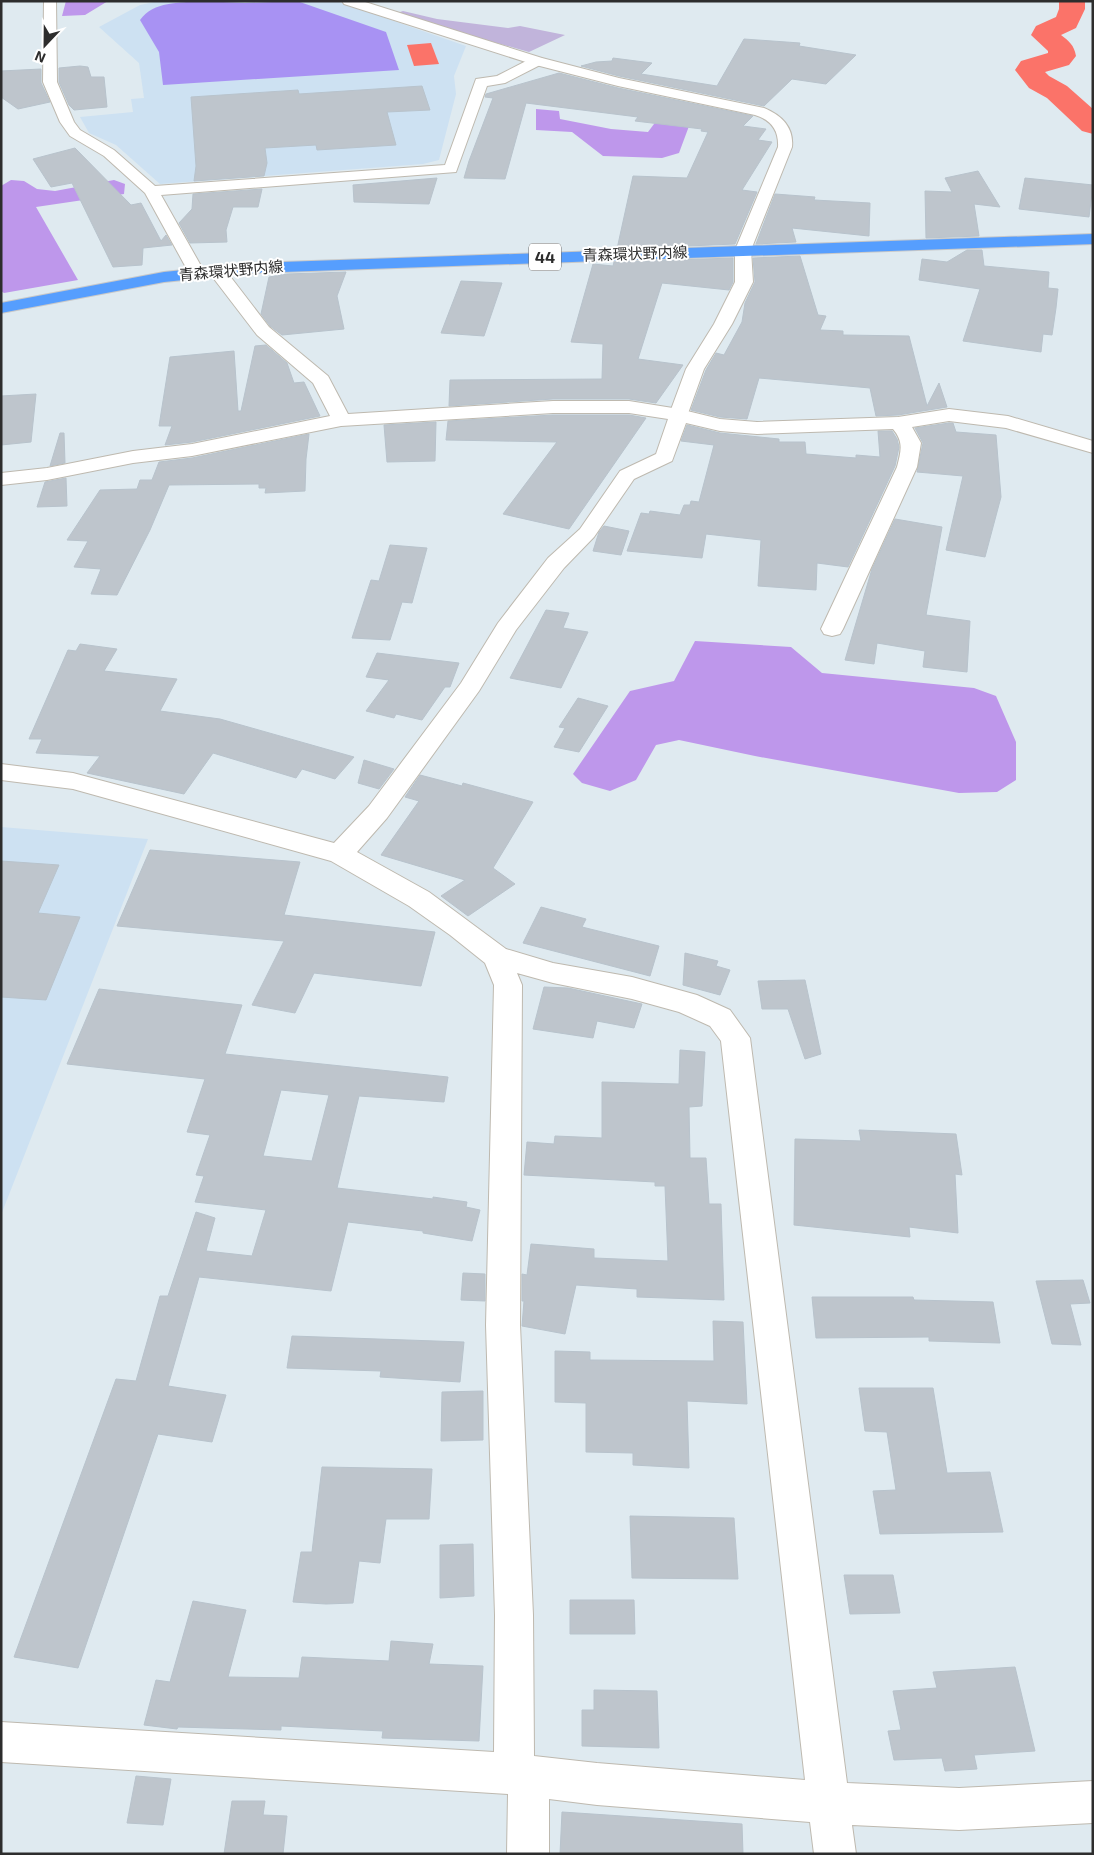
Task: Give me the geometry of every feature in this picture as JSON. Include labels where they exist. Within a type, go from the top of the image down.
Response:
[{"type":"main road","name":"青森環状野内線","points":[[1,308],[111,286],[197,273],[338,263],[958,244],[1093,238]]},
{"type":"street","points":[[50,1],[50,82],[67,122],[75,132],[109,154],[150,192],[197,273]]},
{"type":"street","points":[[340,854],[378,812],[470,686],[506,628],[556,563],[588,533],[627,474],[664,457],[695,369],[723,324],[744,282],[743,250],[769,189],[787,138],[783,129],[771,115],[728,103],[618,82],[538,61],[348,1]]},
{"type":"street","points":[[150,192],[451,169],[481,82],[500,80],[538,61]]},
{"type":"street","points":[[217,271],[263,331],[320,380],[341,420]]},
{"type":"street","points":[[1,479],[47,474],[133,457],[192,450],[341,420],[553,407],[629,407],[720,424],[757,428],[898,423],[949,415],[971,416],[1008,422],[1093,447]]},
{"type":"street","points":[[832,629],[908,467],[912,439],[898,423]]},
{"type":"street","points":[[1,772],[73,781],[340,854],[419,898],[497,957],[553,973],[632,988],[687,1003],[720,1018],[735,1038],[835,1854]]},
{"type":"street","points":[[497,957],[508,985],[503,1325],[506,1440],[521,1775],[528,1854]]},
{"type":"street","points":[[1,1742],[521,1775],[607,1785],[828,1803],[959,1809],[1093,1802]]},
{"type":"shaded area","points":[[66,1],[108,1],[85,15],[62,16]]},
{"type":"shaded area","points":[[159,1],[336,1],[466,46],[454,76],[456,94],[439,160],[423,164],[160,184],[116,145],[89,133],[80,117],[133,112],[131,99],[144,98],[139,63],[99,27],[140,5]]},
{"type":"shaded area","points":[[201,1],[245,3],[297,1],[386,32],[399,70],[163,85],[159,52],[140,20],[152,9],[160,6]]},
{"type":"shaded area","points":[[403,11],[437,19],[508,28],[520,26],[565,35],[529,52],[394,14]]},
{"type":"shaded area","points":[[431,43],[439,64],[414,66],[407,45]]},
{"type":"shaded area","points":[[536,109],[559,111],[560,119],[611,129],[648,132],[660,116],[692,118],[679,153],[662,158],[603,156],[572,132],[536,130]]},
{"type":"shaded area","points":[[11,180],[24,181],[37,189],[55,191],[114,180],[125,184],[124,194],[36,207],[78,280],[4,293],[1,291],[1,186]]},
{"type":"shaded area","points":[[695,641],[791,647],[822,673],[974,688],[996,696],[1016,742],[1016,780],[997,792],[959,793],[755,756],[679,740],[656,745],[636,780],[610,791],[582,783],[573,774],[630,691],[674,681]]},
{"type":"shaded area","points":[[1,827],[148,839],[1,1215]]},
{"type":"building","points":[[744,39],[800,43],[799,46],[856,55],[826,84],[792,79],[764,106],[619,76],[581,66],[596,62],[612,61],[613,58],[652,63],[641,74],[717,86]]},
{"type":"building","points":[[88,67],[91,77],[104,77],[107,107],[74,110],[69,105],[59,82],[59,68]]},
{"type":"building","points":[[41,69],[41,83],[50,102],[18,109],[1,97],[1,71]]},
{"type":"building","points":[[559,73],[618,88],[753,116],[743,126],[766,129],[758,140],[772,142],[742,190],[757,192],[735,244],[617,249],[633,176],[687,178],[708,132],[701,131],[702,129],[635,121],[638,117],[526,103],[505,179],[464,178],[493,98],[485,97],[486,94]]},
{"type":"building","points":[[422,86],[430,110],[387,112],[396,145],[317,150],[316,145],[265,148],[267,163],[264,176],[194,181],[196,166],[191,97],[298,90],[299,94]]},
{"type":"building","points":[[75,148],[131,205],[141,203],[161,241],[166,235],[172,245],[143,248],[142,265],[113,267],[72,183],[51,187],[33,159]]},
{"type":"building","points":[[978,171],[1000,207],[974,204],[979,236],[926,238],[925,191],[952,192],[945,178]]},
{"type":"building","points":[[437,178],[429,204],[354,202],[353,185]]},
{"type":"building","points":[[1025,178],[1093,185],[1089,217],[1019,209]]},
{"type":"building","points":[[262,189],[258,207],[233,207],[226,230],[227,242],[190,243],[179,223],[192,209],[193,194]]},
{"type":"building","points":[[775,194],[815,197],[814,200],[870,203],[869,236],[792,228],[796,242],[756,244]]},
{"type":"building","points":[[967,250],[982,250],[984,266],[1049,272],[1048,288],[1058,289],[1052,335],[1043,334],[1041,352],[963,341],[980,289],[919,280],[922,259],[947,262]]},
{"type":"building","points":[[800,256],[818,315],[826,316],[820,330],[843,331],[843,335],[909,336],[927,406],[939,383],[947,407],[898,415],[876,416],[870,388],[759,378],[747,419],[720,417],[691,410],[706,370],[716,353],[724,355],[742,322],[745,303],[755,282],[753,258]]},
{"type":"building","points":[[733,258],[733,282],[729,290],[662,283],[638,359],[683,365],[656,403],[629,399],[553,399],[449,406],[450,380],[602,379],[603,344],[571,342],[593,264],[613,266],[614,262]]},
{"type":"building","points":[[346,272],[337,296],[344,329],[282,335],[270,326],[261,314],[269,277],[287,274]]},
{"type":"building","points":[[461,281],[502,283],[484,336],[441,333]]},
{"type":"building","points":[[266,345],[287,363],[294,383],[304,382],[320,416],[192,442],[165,445],[172,426],[159,426],[170,357],[234,351],[238,411],[241,411],[255,346]]},
{"type":"building","points":[[36,394],[31,442],[1,445],[1,396]]},
{"type":"building","points":[[553,415],[629,415],[646,418],[569,529],[503,514],[557,442],[446,440],[448,421]]},
{"type":"building","points":[[436,422],[435,461],[387,462],[384,425]]},
{"type":"building","points":[[953,423],[956,432],[996,435],[1001,497],[985,557],[946,550],[963,476],[917,472],[923,443],[915,428]]},
{"type":"building","points":[[687,425],[720,433],[779,439],[779,442],[805,442],[806,454],[856,458],[856,455],[880,457],[878,431],[892,431],[899,447],[895,466],[848,567],[817,563],[816,590],[758,586],[761,540],[706,534],[702,558],[627,551],[641,513],[649,514],[650,511],[680,515],[684,505],[690,505],[691,501],[699,502],[714,445],[681,441]]},
{"type":"building","points":[[60,433],[64,433],[65,463],[50,466]]},
{"type":"building","points":[[309,434],[305,491],[265,493],[266,488],[259,488],[259,484],[169,485],[150,530],[117,595],[91,594],[101,569],[74,567],[88,541],[67,540],[100,490],[137,489],[140,480],[152,480],[159,462],[192,458]]},
{"type":"building","points":[[66,478],[67,506],[37,507],[45,482]]},
{"type":"building","points":[[895,519],[942,527],[926,615],[970,621],[967,672],[923,667],[925,651],[877,643],[874,664],[845,660],[872,569]]},
{"type":"building","points":[[604,526],[629,531],[621,555],[593,551],[599,532]]},
{"type":"building","points":[[390,545],[427,548],[412,603],[402,602],[390,640],[352,638],[371,580],[379,581]]},
{"type":"building","points":[[546,610],[569,613],[563,628],[588,632],[561,688],[510,678]]},
{"type":"building","points":[[80,644],[117,649],[104,671],[177,679],[160,711],[220,719],[354,757],[335,779],[302,769],[296,778],[213,753],[184,794],[87,773],[100,756],[36,753],[42,739],[29,739],[68,650],[76,651]]},
{"type":"building","points":[[377,653],[459,663],[450,687],[445,687],[422,720],[396,714],[394,718],[366,711],[389,680],[366,677]]},
{"type":"building","points":[[578,698],[608,706],[579,752],[554,747],[565,728],[559,727]]},
{"type":"building","points":[[364,760],[394,769],[379,789],[358,783]]},
{"type":"building","points":[[420,775],[462,786],[463,783],[533,802],[493,868],[515,884],[468,916],[441,896],[465,880],[381,855],[419,801],[405,797]]},
{"type":"building","points":[[150,850],[300,862],[284,915],[435,932],[421,986],[314,973],[295,1013],[252,1005],[284,941],[117,926]]},
{"type":"building","points":[[1,861],[59,865],[38,913],[80,917],[46,1000],[1,997]]},
{"type":"building","points":[[541,907],[586,919],[582,927],[659,946],[650,976],[523,943]]},
{"type":"building","points":[[685,953],[718,961],[716,966],[730,970],[720,995],[683,985]]},
{"type":"building","points":[[805,980],[821,1054],[805,1059],[788,1009],[762,1009],[758,981]]},
{"type":"building","points":[[544,987],[568,988],[642,1004],[634,1028],[597,1021],[593,1038],[533,1029]]},
{"type":"building","points":[[99,989],[242,1005],[225,1054],[448,1077],[444,1102],[359,1096],[337,1188],[467,1202],[466,1207],[480,1210],[472,1241],[423,1233],[423,1231],[348,1222],[331,1291],[199,1277],[168,1386],[226,1395],[212,1442],[158,1434],[78,1668],[14,1657],[116,1379],[136,1381],[160,1296],[168,1296],[196,1212],[215,1218],[206,1251],[252,1256],[266,1210],[195,1202],[204,1176],[196,1175],[210,1135],[187,1132],[205,1079],[67,1064]],"holes":[[[281,1090],[329,1095],[312,1161],[263,1156]]]},
{"type":"building","points":[[680,1050],[705,1052],[702,1106],[689,1107],[690,1158],[706,1158],[709,1204],[721,1204],[724,1300],[637,1297],[637,1289],[576,1285],[565,1334],[522,1326],[524,1301],[522,1301],[522,1274],[527,1275],[531,1244],[594,1249],[594,1258],[668,1261],[665,1186],[655,1186],[655,1182],[524,1175],[527,1142],[554,1144],[555,1136],[602,1138],[602,1082],[679,1084]]},
{"type":"building","points":[[859,1130],[956,1134],[962,1175],[955,1174],[958,1233],[909,1227],[910,1237],[794,1225],[795,1139],[861,1141]]},
{"type":"building","points":[[463,1273],[485,1274],[485,1301],[461,1300]]},
{"type":"building","points":[[1083,1280],[1090,1303],[1070,1304],[1081,1345],[1052,1344],[1036,1281]]},
{"type":"building","points":[[812,1297],[913,1297],[914,1300],[993,1302],[1000,1343],[929,1341],[929,1337],[816,1338]]},
{"type":"building","points":[[713,1321],[743,1322],[747,1404],[687,1401],[689,1468],[633,1465],[633,1453],[586,1452],[586,1403],[555,1402],[555,1351],[590,1352],[590,1360],[714,1361]]},
{"type":"building","points":[[292,1336],[464,1342],[460,1382],[380,1377],[381,1371],[287,1368]]},
{"type":"building","points":[[859,1388],[933,1388],[947,1473],[990,1472],[1003,1532],[880,1534],[873,1491],[896,1490],[887,1432],[865,1431]]},
{"type":"building","points":[[483,1391],[483,1440],[441,1441],[442,1392]]},
{"type":"building","points":[[322,1467],[432,1469],[429,1519],[386,1519],[380,1563],[359,1561],[353,1603],[293,1602],[301,1552],[312,1552]]},
{"type":"building","points":[[630,1516],[734,1518],[738,1579],[632,1578]]},
{"type":"building","points":[[473,1544],[474,1596],[440,1598],[440,1545]]},
{"type":"building","points":[[844,1575],[893,1575],[900,1613],[850,1614]]},
{"type":"building","points":[[570,1600],[634,1600],[635,1634],[570,1634]]},
{"type":"building","points":[[193,1601],[246,1610],[228,1677],[299,1678],[302,1657],[389,1661],[391,1641],[433,1644],[429,1664],[483,1666],[479,1741],[382,1738],[383,1731],[281,1726],[281,1730],[178,1727],[177,1729],[144,1725],[156,1680],[170,1682]]},
{"type":"building","points":[[1015,1667],[1035,1751],[974,1755],[977,1769],[945,1771],[942,1758],[894,1760],[888,1731],[901,1730],[893,1691],[937,1688],[933,1672]]},
{"type":"building","points":[[594,1690],[657,1691],[659,1748],[582,1746],[582,1710],[594,1710]]},
{"type":"building","points":[[136,1776],[171,1779],[163,1825],[127,1823]]},
{"type":"building","points":[[232,1801],[265,1801],[263,1815],[287,1816],[283,1854],[224,1854]]},
{"type":"building","points":[[562,1812],[742,1824],[743,1854],[560,1854]]},
{"type":"waterway","points":[[1072,1],[1072,9],[1067,22],[1045,32],[1044,35],[1061,48],[1062,56],[1059,59],[1031,67],[1029,70],[1039,82],[1057,92],[1093,125]]}]
